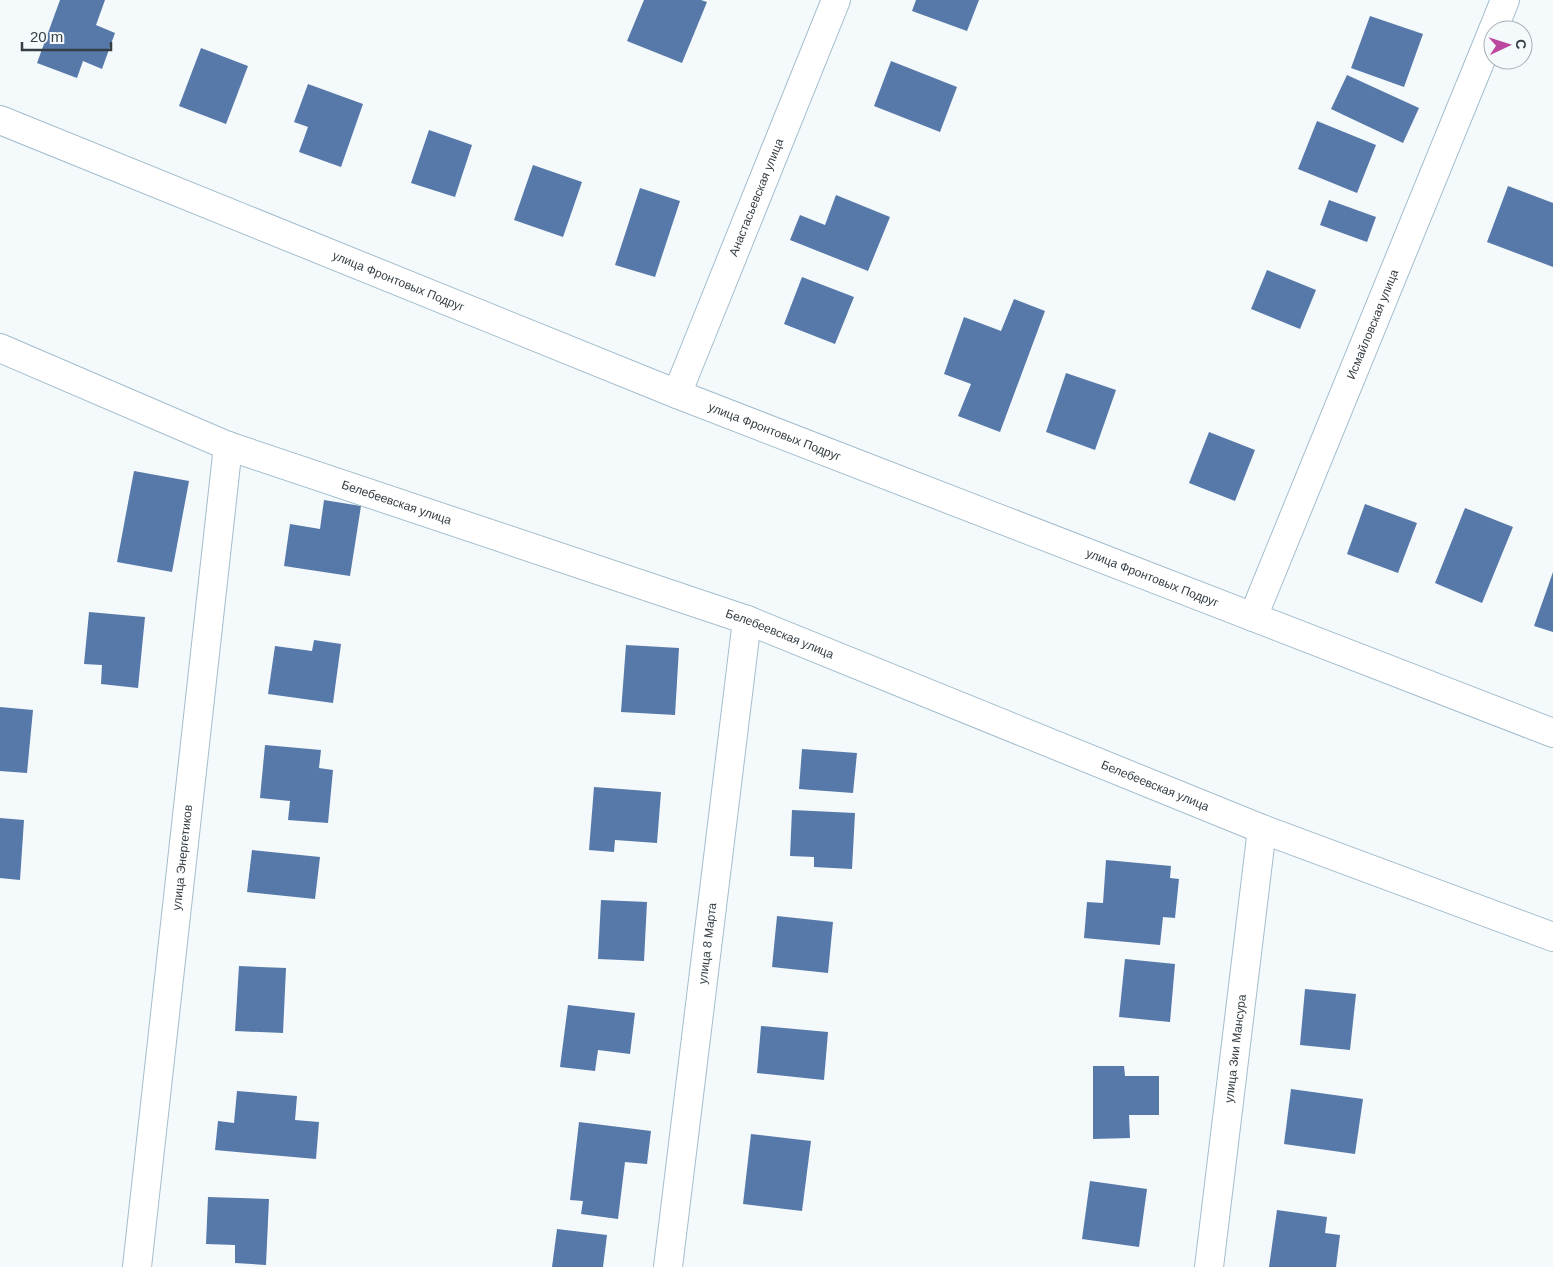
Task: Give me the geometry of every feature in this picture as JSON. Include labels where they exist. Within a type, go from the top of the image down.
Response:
[{"type":"street","name":"Анастасьевская улица","points":[[677,394],[836,0]]},
{"type":"street","name":"Исмайловская улица","points":[[1497,20],[1505,0]]},
{"type":"street","name":"Исмайловская улица","points":[[1253,617],[1483,54]]},
{"type":"street","name":"улица Фронтовых Подруг","points":[[0,120],[677,394],[1553,733]]},
{"type":"street","name":"Белебеевская улица","points":[[0,348],[228,446],[748,620],[1262,830],[1553,938]]},
{"type":"street","name":"улица Энергетиков","points":[[137,1267],[228,446]]},
{"type":"street","name":"улица 8 Марта","points":[[668,1267],[748,620]]},
{"type":"street","name":"улица Зии Мансура","points":[[1209,1267],[1262,830]]},
{"type":"building","points":[[60,0],[105,0],[96,25],[115,33],[102,69],[83,61],[77,78],[37,63]]},
{"type":"building","points":[[644,0],[701,0],[707,2],[682,63],[627,41]]},
{"type":"building","points":[[916,0],[979,0],[967,31],[912,11]]},
{"type":"building","points":[[1370,16],[1423,34],[1404,87],[1351,68]]},
{"type":"building","points":[[201,48],[248,66],[226,124],[179,106]]},
{"type":"building","points":[[891,61],[957,87],[940,132],[874,106]]},
{"type":"building","points":[[1347,75],[1419,108],[1403,143],[1331,109]]},
{"type":"building","points":[[308,84],[363,104],[341,167],[299,152],[308,127],[294,122]]},
{"type":"building","points":[[1317,121],[1376,145],[1357,193],[1298,169]]},
{"type":"building","points":[[429,130],[472,145],[455,197],[411,183]]},
{"type":"building","points":[[533,165],[582,182],[563,237],[514,220]]},
{"type":"building","points":[[1508,186],[1553,203],[1553,267],[1487,242]]},
{"type":"building","points":[[640,188],[680,201],[655,277],[615,265]]},
{"type":"building","points":[[836,195],[890,217],[868,271],[790,240],[800,215],[825,225]]},
{"type":"building","points":[[1329,200],[1376,217],[1367,242],[1320,225]]},
{"type":"building","points":[[1267,270],[1316,290],[1300,329],[1251,309]]},
{"type":"building","points":[[802,277],[854,297],[835,344],[784,324]]},
{"type":"building","points":[[1014,299],[1045,311],[1000,432],[958,416],[971,384],[944,374],[964,317],[1001,331]]},
{"type":"building","points":[[1066,373],[1116,390],[1095,450],[1046,432]]},
{"type":"building","points":[[1209,432],[1255,450],[1235,501],[1189,483]]},
{"type":"building","points":[[134,471],[189,481],[172,572],[117,562]]},
{"type":"building","points":[[324,500],[361,506],[350,576],[284,566],[290,524],[320,529]]},
{"type":"building","points":[[1365,504],[1417,523],[1398,573],[1347,554]]},
{"type":"building","points":[[1465,508],[1513,527],[1482,603],[1435,583]]},
{"type":"building","points":[[1553,572],[1553,632],[1534,626]]},
{"type":"building","points":[[89,612],[145,617],[138,688],[101,684],[102,665],[84,664]]},
{"type":"building","points":[[314,640],[341,644],[333,703],[268,694],[275,646],[312,651]]},
{"type":"building","points":[[626,645],[679,648],[675,715],[621,712]]},
{"type":"building","points":[[0,707],[33,710],[27,773],[0,771]]},
{"type":"building","points":[[265,745],[321,750],[319,768],[333,770],[328,823],[288,820],[290,801],[260,798]]},
{"type":"building","points":[[802,749],[857,753],[853,793],[799,789]]},
{"type":"building","points":[[594,787],[661,792],[657,843],[615,840],[614,852],[589,850]]},
{"type":"building","points":[[792,810],[855,813],[852,869],[814,867],[814,857],[790,856]]},
{"type":"building","points":[[0,818],[24,820],[20,880],[0,878]]},
{"type":"building","points":[[252,850],[320,857],[315,899],[247,892]]},
{"type":"building","points":[[1106,860],[1171,866],[1170,878],[1179,879],[1175,918],[1163,917],[1160,945],[1084,938],[1087,902],[1103,903]]},
{"type":"building","points":[[601,900],[647,902],[644,961],[598,959]]},
{"type":"building","points":[[777,916],[833,922],[828,973],[772,967]]},
{"type":"building","points":[[1125,959],[1175,964],[1170,1022],[1119,1017]]},
{"type":"building","points":[[239,966],[286,968],[283,1033],[235,1031]]},
{"type":"building","points":[[1305,989],[1356,994],[1350,1050],[1300,1045]]},
{"type":"building","points":[[568,1005],[635,1013],[630,1054],[598,1050],[595,1071],[560,1067]]},
{"type":"building","points":[[761,1026],[828,1032],[824,1080],[757,1073]]},
{"type":"building","points":[[1093,1066],[1124,1066],[1125,1076],[1159,1076],[1159,1115],[1129,1115],[1130,1138],[1093,1139]]},
{"type":"building","points":[[1291,1089],[1363,1099],[1355,1154],[1284,1144]]},
{"type":"building","points":[[237,1091],[297,1096],[295,1120],[319,1122],[316,1159],[215,1150],[218,1121],[234,1123]]},
{"type":"building","points":[[579,1122],[651,1131],[647,1164],[625,1162],[618,1219],[581,1214],[583,1201],[570,1200]]},
{"type":"building","points":[[751,1134],[811,1141],[802,1211],[743,1204]]},
{"type":"building","points":[[1090,1181],[1147,1189],[1139,1247],[1082,1239]]},
{"type":"building","points":[[208,1197],[269,1199],[266,1265],[235,1263],[235,1245],[206,1244]]},
{"type":"building","points":[[1277,1210],[1327,1217],[1325,1233],[1340,1235],[1336,1267],[1269,1267]]},
{"type":"building","points":[[557,1229],[607,1235],[603,1267],[552,1267]]}]
